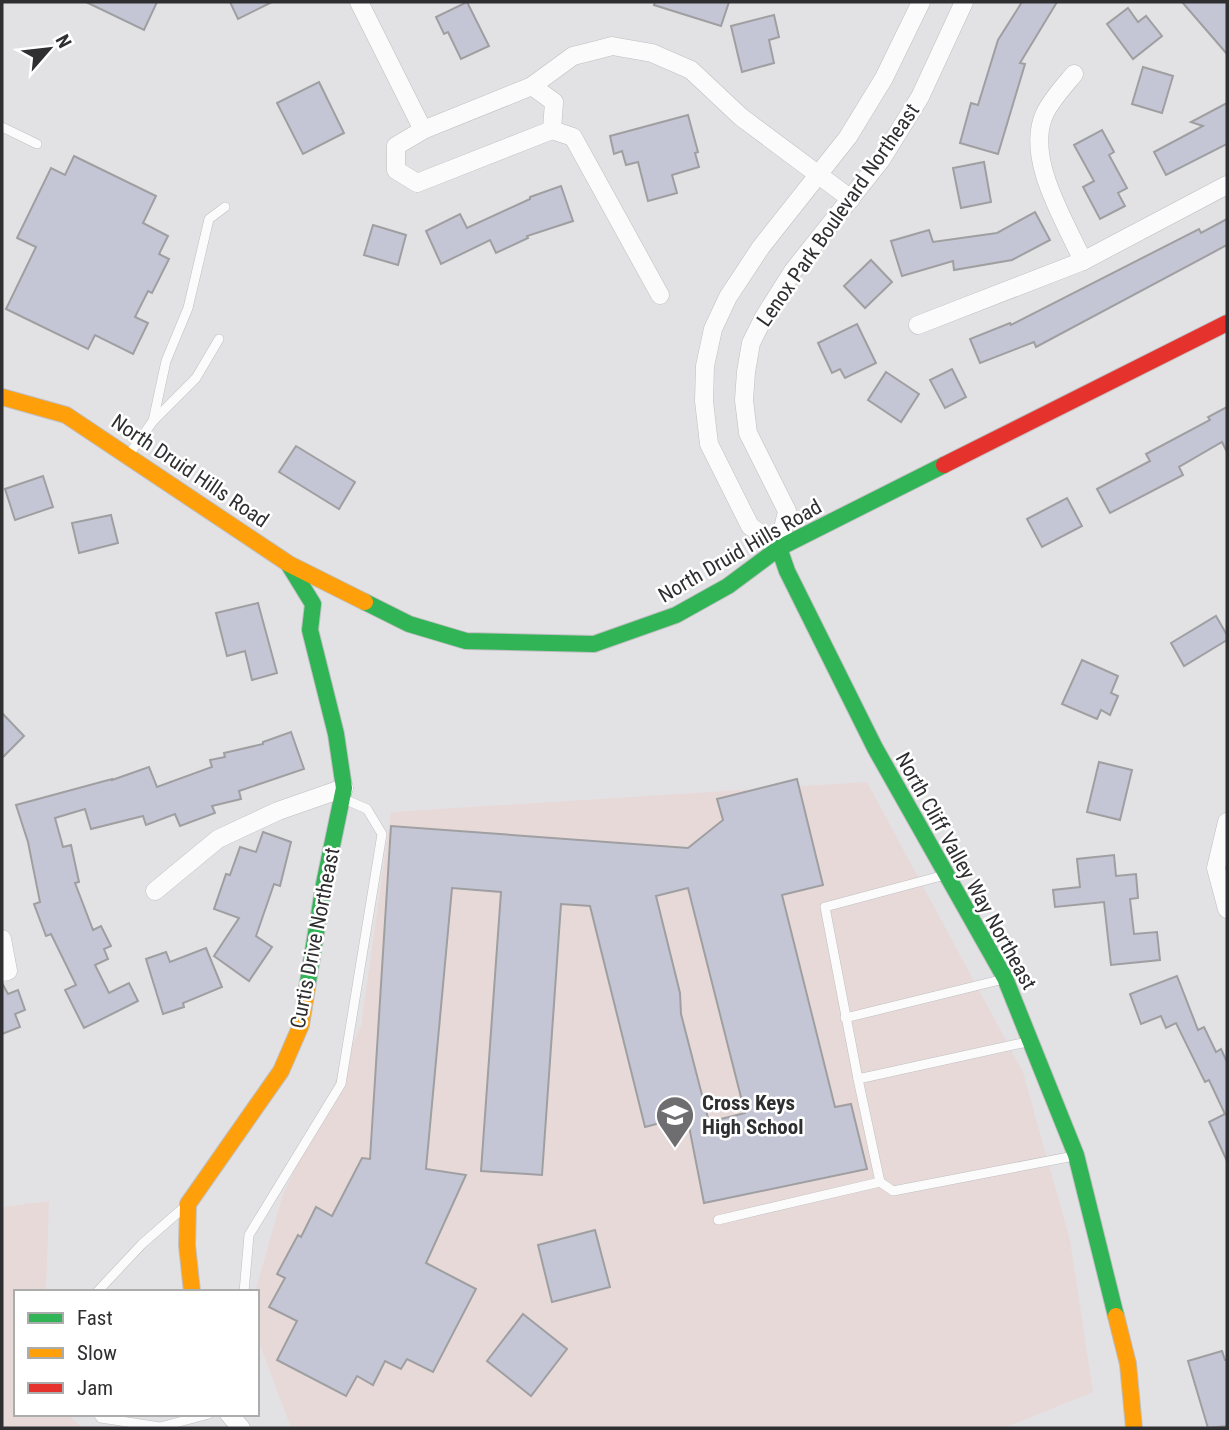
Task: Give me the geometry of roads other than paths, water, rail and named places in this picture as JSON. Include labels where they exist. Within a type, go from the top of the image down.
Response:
[{"type":"street","points":[[359,2],[423,130]]},
{"type":"street","name":"Lenox Park Boulevard Northeast","points":[[921,2],[884,78],[848,137],[761,247],[729,297],[713,329],[705,366],[704,401],[709,444],[750,526],[779,548],[787,511],[748,432],[744,400],[751,343],[793,271],[881,160],[920,97],[964,2]]},
{"type":"street","points":[[660,295],[573,138],[552,130],[417,183],[396,170],[396,146],[423,130],[532,86],[573,56],[612,46],[652,53],[691,70],[741,117],[851,199]]},
{"type":"street","points":[[1074,74],[1044,115],[1038,145],[1041,169],[1083,261]]},
{"type":"street","points":[[532,86],[554,102],[552,130]]},
{"type":"street","points":[[918,325],[1083,261],[1227,185]]},
{"type":"street","name":"North Druid Hills Road","points":[[2,397],[66,415],[289,564],[409,624],[466,641],[594,644],[676,615],[728,586],[779,548],[1227,323]]},
{"type":"street","name":"North Cliff Valley Way Northeast","points":[[779,548],[787,571],[875,748],[1005,978],[1031,1042],[1076,1155],[1128,1364],[1134,1428]]},
{"type":"street","name":"Curtis Drive Northeast","points":[[188,1204],[281,1070],[301,1025],[324,884],[343,793],[336,734],[310,630],[313,604],[289,564]]},
{"type":"street","points":[[155,891],[218,839],[278,811],[343,793]]},
{"type":"street","points":[[1227,822],[1216,867],[1227,909]]},
{"type":"street","points":[[2,939],[8,971],[2,972]]},
{"type":"street","points":[[188,1204],[187,1245],[192,1290]]},
{"type":"lane","points":[[2,127],[37,144]]},
{"type":"lane","points":[[153,421],[166,361],[188,308],[209,219],[225,207]]},
{"type":"lane","points":[[129,455],[153,421],[196,379],[219,339]]},
{"type":"lane","points":[[244,1290],[249,1235],[341,1084],[382,834],[367,809],[343,793]]},
{"type":"lane","points":[[947,875],[825,907],[845,1018],[880,1182],[892,1191],[1076,1155]]},
{"type":"lane","points":[[845,1018],[1005,978]]},
{"type":"lane","points":[[858,1079],[1031,1042]]},
{"type":"lane","points":[[718,1220],[880,1182]]},
{"type":"lane","points":[[99,1290],[142,1244],[188,1204]]},
{"type":"lane","points":[[100,1416],[160,1427],[201,1416]]},
{"type":"place","name":"Cross Keys High School","points":[[675,1149]]}]
